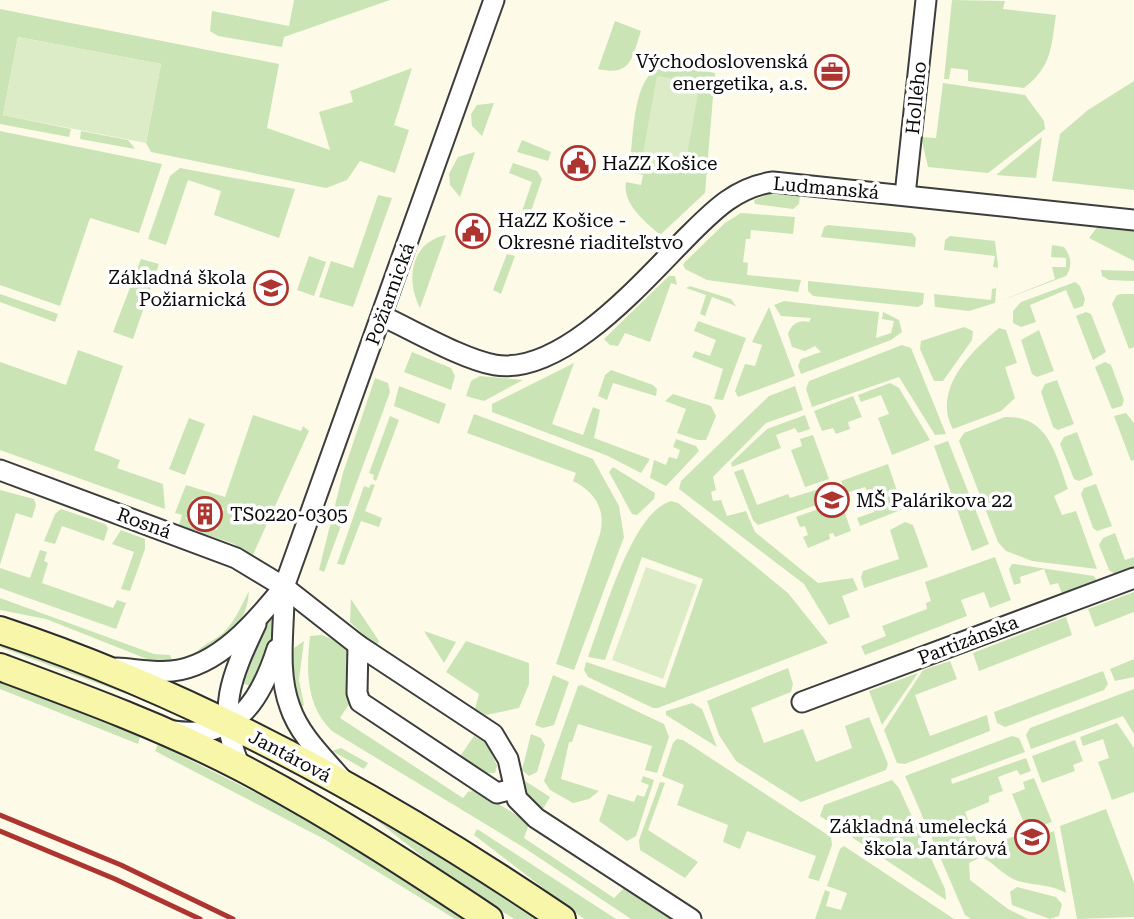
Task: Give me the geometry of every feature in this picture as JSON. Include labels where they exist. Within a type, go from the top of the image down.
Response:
[{"type":"street","name":"Požiarnická","points":[[101,666],[162,671],[180,669],[215,654],[259,617],[284,587],[494,0]]},
{"type":"street","name":"Hollého","points":[[905,195],[926,0]]},
{"type":"street","name":"Ludmanská","points":[[382,316],[494,364],[539,362],[581,337],[719,205],[753,186],[782,182],[1134,220]]},
{"type":"street","name":"Rosná","points":[[0,470],[236,558],[284,587],[358,645],[493,734],[508,759],[513,789]]},
{"type":"street","name":"Partizánska","points":[[802,702],[1134,578]]},
{"type":"street","name":"Požiarnická","points":[[284,587],[284,680],[289,707],[315,748],[351,788]]},
{"type":"street","points":[[240,767],[230,743],[227,723],[232,682],[259,617]]},
{"type":"street","name":"Požiarnická","points":[[155,727],[194,733],[227,723],[241,715],[261,694],[285,626]]},
{"type":"street","name":"Jantárová","points":[[0,630],[101,666],[227,723],[351,788],[562,919]]},
{"type":"street","points":[[358,645],[357,693],[360,702],[497,793],[513,789],[522,806],[536,818],[691,919]]},
{"type":"street","name":"Jantárová","points":[[0,667],[155,727],[240,767],[322,812],[489,919]]},
{"type":"green space","points":[[294,0],[390,0],[284,37],[282,47],[218,36],[210,31],[212,11],[289,26]]},
{"type":"green space","points":[[952,0],[1005,1],[1003,9],[1056,15],[1049,56],[1033,80],[1024,88],[968,81],[968,70],[951,68],[949,79],[944,79]]},
{"type":"green space","points":[[0,9],[279,64],[267,128],[330,150],[319,112],[353,102],[350,91],[412,68],[394,125],[409,130],[395,173],[360,161],[347,180],[326,188],[151,152],[146,143],[161,64],[18,37],[3,115],[71,129],[69,137],[0,124]]},
{"type":"green space","points":[[615,21],[641,31],[635,49],[629,63],[624,67],[609,71],[598,69]]},
{"type":"green space","points":[[18,37],[161,64],[146,143],[3,115]]},
{"type":"green space","points":[[677,66],[715,73],[705,193],[660,235],[631,205],[626,182],[641,185],[643,175],[628,172],[636,108],[644,83],[653,72]]},
{"type":"green space","points":[[657,76],[700,83],[684,172],[641,164]]},
{"type":"green space","points":[[1134,81],[1134,190],[1052,181],[1060,134],[1088,110]]},
{"type":"green space","points":[[943,83],[1025,95],[1044,121],[1045,129],[988,173],[928,167],[921,137],[936,138]]},
{"type":"green space","points":[[494,103],[482,136],[472,126],[471,114],[477,105]]},
{"type":"green space","points":[[0,131],[162,164],[139,233],[90,218],[60,306],[0,285]]},
{"type":"green space","points":[[81,131],[128,140],[135,149],[80,139]]},
{"type":"green space","points":[[1042,137],[1036,178],[996,175]]},
{"type":"green space","points":[[522,140],[551,152],[548,161],[517,152]]},
{"type":"green space","points":[[475,152],[460,197],[450,185],[449,174],[458,157]]},
{"type":"green space","points":[[513,163],[537,171],[542,179],[527,223],[519,220],[532,182],[509,173]]},
{"type":"green space","points":[[180,168],[295,189],[279,238],[214,215],[221,191],[188,180],[166,245],[148,239],[170,176]]},
{"type":"green space","points":[[769,194],[800,195],[799,204],[793,209],[755,204],[754,200]]},
{"type":"green space","points":[[378,195],[392,198],[353,307],[319,297],[331,261],[353,268]]},
{"type":"green space","points":[[741,213],[795,217],[793,234],[751,230],[750,239],[746,239],[743,262],[748,263],[747,275],[801,280],[798,292],[707,280],[685,269],[683,264],[725,223]]},
{"type":"green space","points":[[828,225],[912,233],[916,238],[915,247],[821,237],[824,227]]},
{"type":"green space","points":[[1098,226],[1134,230],[1134,261],[1089,238]]},
{"type":"green space","points":[[446,235],[420,308],[413,285],[414,263],[425,245]]},
{"type":"green space","points":[[950,236],[995,241],[998,268],[993,267],[995,256],[944,250],[945,240]]},
{"type":"green space","points":[[1052,245],[1064,247],[1068,254],[1070,265],[1066,276],[1000,301],[1055,279],[1052,267],[1066,267],[1066,258],[1051,257]]},
{"type":"green space","points":[[507,254],[515,256],[501,294],[493,290]]},
{"type":"green space","points":[[309,256],[326,262],[314,296],[297,290]]},
{"type":"green space","points":[[141,259],[159,264],[133,339],[113,332]]},
{"type":"green space","points":[[1101,270],[1134,271],[1134,281],[1109,280],[1102,276]]},
{"type":"green space","points":[[669,276],[675,276],[677,285],[671,283],[650,342],[625,333],[618,346],[610,345],[604,339]]},
{"type":"green space","points":[[997,277],[995,303],[969,311],[935,307],[934,294],[991,300]]},
{"type":"green space","points":[[808,281],[924,293],[923,304],[918,307],[813,296],[808,291]]},
{"type":"green space","points":[[1075,282],[1080,286],[1085,299],[1083,306],[1074,309],[1066,290],[1030,305],[1036,322],[1021,327],[1013,323],[1013,311],[1021,302]]},
{"type":"green space","points":[[690,286],[731,299],[736,306],[712,297],[705,316],[700,314],[706,295],[686,288]]},
{"type":"green space","points":[[0,294],[58,314],[55,322],[0,302]]},
{"type":"green space","points":[[1134,294],[1134,347],[1129,349],[1112,304],[1117,295]]},
{"type":"green space","points":[[784,301],[879,312],[876,338],[891,333],[894,321],[882,319],[883,312],[899,320],[902,332],[891,340],[801,374],[798,366],[801,359],[821,352],[815,346],[805,351],[792,347],[788,334],[791,327],[799,322],[809,322],[811,318],[781,316],[774,305]]},
{"type":"green space","points":[[769,307],[795,376],[738,397],[735,391],[745,364],[755,366],[762,345],[752,342]]},
{"type":"green space","points":[[1086,312],[1091,314],[1106,352],[1093,360],[1076,316]]},
{"type":"green space","points":[[698,321],[746,338],[723,400],[714,399],[723,369],[692,357],[695,351],[710,356],[716,340],[694,331]]},
{"type":"green space","points":[[964,327],[973,331],[972,340],[943,381],[934,381],[920,349],[921,341]]},
{"type":"green space","points":[[999,328],[1006,330],[1017,363],[1005,367],[1015,398],[1001,411],[953,429],[947,400],[951,386],[967,360]]},
{"type":"green space","points":[[1039,330],[1054,371],[1037,377],[1032,374],[1021,340]]},
{"type":"green space","points":[[902,345],[911,348],[946,434],[935,435],[899,377],[812,407],[806,389],[809,381]]},
{"type":"green space","points":[[78,350],[123,366],[94,450],[120,460],[117,468],[163,484],[165,509],[0,450],[0,362],[66,385]]},
{"type":"green space","points":[[412,352],[451,368],[455,376],[451,390],[404,372]]},
{"type":"green space","points":[[1105,362],[1111,365],[1124,400],[1122,406],[1112,409],[1095,367]]},
{"type":"green space","points":[[574,363],[552,424],[583,435],[593,407],[600,410],[594,438],[650,459],[641,473],[608,456],[492,412],[492,404]]},
{"type":"green space","points":[[611,370],[653,385],[657,389],[656,396],[613,383],[607,400],[598,396],[605,375]]},
{"type":"green space","points":[[480,376],[523,380],[484,401],[466,396],[471,381]]},
{"type":"green space","points":[[375,378],[388,383],[390,392],[324,572],[319,570],[343,473]]},
{"type":"green space","points":[[1057,380],[1074,424],[1058,430],[1053,427],[1041,392],[1045,384]]},
{"type":"green space","points":[[890,383],[899,388],[930,440],[892,455],[878,418],[889,414],[881,395],[861,402],[858,395]]},
{"type":"green space","points":[[399,386],[446,404],[439,424],[394,406]]},
{"type":"green space","points":[[795,386],[803,410],[766,423],[713,477],[716,490],[711,492],[713,501],[721,500],[727,516],[746,511],[755,532],[818,583],[853,578],[858,590],[842,596],[850,617],[829,625],[804,584],[679,489],[681,481],[769,396]]},
{"type":"green space","points":[[673,394],[711,406],[716,416],[706,440],[677,433],[686,409],[665,401]]},
{"type":"green space","points":[[853,396],[862,417],[848,422],[850,429],[836,434],[833,428],[822,431],[814,411]]},
{"type":"green space","points":[[1126,413],[1134,423],[1134,460],[1131,461],[1114,416]]},
{"type":"green space","points":[[474,414],[593,459],[619,506],[624,537],[574,670],[556,664],[600,534],[600,509],[593,496],[573,481],[576,473],[467,433]]},
{"type":"green space","points":[[253,415],[301,431],[303,426],[309,431],[252,557],[234,544],[179,525],[182,515],[175,513],[186,485],[225,497]],"holes":[[[193,499],[224,509],[217,530],[186,519]]]},
{"type":"green space","points":[[805,415],[810,429],[798,433],[795,428],[776,435],[781,448],[732,467],[731,463],[767,429]]},
{"type":"green space","points":[[390,416],[399,420],[376,481],[373,479],[374,475],[369,473]]},
{"type":"green space","points":[[1005,417],[1020,418],[1032,423],[1049,440],[1068,489],[1054,496],[1062,515],[1076,511],[1097,569],[1032,561],[1006,551],[998,542],[959,441],[964,433]]},
{"type":"green space","points":[[189,418],[205,424],[185,475],[169,469]]},
{"type":"green space","points":[[1077,432],[1093,475],[1079,481],[1074,479],[1060,444],[1064,437]]},
{"type":"green space","points":[[813,435],[829,479],[805,487],[791,450],[802,446],[800,439]]},
{"type":"green space","points":[[676,439],[696,446],[699,451],[666,486],[650,478],[654,460],[666,465],[669,457],[677,459],[680,450],[673,447]]},
{"type":"green space","points":[[948,441],[989,544],[972,551],[934,446]]},
{"type":"green space","points":[[888,464],[903,509],[860,526],[857,518],[874,512],[872,504],[879,502],[875,491],[868,493],[865,487],[847,493],[841,481]]},
{"type":"green space","points":[[613,467],[655,493],[654,499],[637,515],[632,514],[609,472]]},
{"type":"green space","points":[[743,469],[757,505],[788,494],[790,498],[835,484],[838,495],[834,499],[758,525],[753,520],[734,472]]},
{"type":"green space","points":[[371,484],[375,485],[365,511],[382,518],[379,527],[361,521],[344,565],[337,564],[364,486],[369,488]]},
{"type":"green space","points":[[1096,484],[1112,526],[1097,531],[1093,528],[1081,494],[1084,488]]},
{"type":"green space","points":[[0,490],[34,499],[36,505],[32,518],[16,513],[0,565]]},
{"type":"green space","points":[[671,501],[678,503],[788,593],[828,643],[658,708],[588,677],[584,670],[586,662],[665,688],[703,579],[642,557],[605,660],[588,657],[631,545],[657,509]]},
{"type":"green space","points":[[841,501],[851,531],[835,537],[833,533],[829,534],[830,539],[808,548],[803,537],[808,535],[805,526],[800,527],[796,517]]},
{"type":"green space","points":[[61,509],[105,524],[108,528],[104,541],[62,526],[55,544],[44,541],[55,514]]},
{"type":"green space","points":[[905,522],[913,525],[928,567],[864,588],[861,577],[863,571],[899,559],[890,530]]},
{"type":"green space","points":[[121,530],[145,539],[145,549],[130,591],[121,589],[134,552],[112,544]]},
{"type":"green space","points":[[1115,533],[1125,560],[1134,557],[1134,567],[1115,574],[1109,570],[1099,545],[1103,538]]},
{"type":"green space","points":[[40,550],[47,552],[44,561],[48,563],[42,583],[113,608],[117,600],[126,603],[116,629],[0,588],[0,568],[30,578]]},
{"type":"green space","points":[[995,557],[1011,600],[990,608],[984,592],[961,600],[967,616],[865,655],[861,646],[886,636],[882,626],[927,609],[926,603],[931,601],[925,582]]},
{"type":"green space","points":[[1012,564],[1094,576],[1097,581],[1062,594],[1058,583],[1050,585],[1044,569],[1020,577],[1021,583],[1014,585],[1009,569]]},
{"type":"green space","points":[[646,567],[697,585],[663,679],[612,660]]},
{"type":"green space","points":[[249,591],[247,604],[238,624],[223,639],[193,658],[202,647],[227,629]]},
{"type":"green space","points":[[1134,592],[1134,612],[1095,627],[1088,609]]},
{"type":"green space","points":[[0,598],[154,654],[170,655],[173,662],[147,659],[46,619],[0,610]]},
{"type":"green space","points":[[351,599],[379,641],[376,647],[350,622]]},
{"type":"green space","points":[[272,612],[279,618],[256,688],[242,683]]},
{"type":"green space","points":[[1066,617],[1072,635],[979,671],[973,653]]},
{"type":"green space","points":[[424,631],[456,642],[444,663]]},
{"type":"green space","points":[[322,635],[345,644],[349,651],[349,704],[340,718],[463,798],[468,792],[476,790],[526,821],[528,827],[524,838],[614,898],[624,888],[675,919],[631,919],[523,847],[332,731],[317,711],[308,675],[310,636]]},
{"type":"green space","points":[[0,641],[157,702],[156,705],[0,647]]},
{"type":"green space","points":[[304,641],[299,680],[304,705],[299,709],[291,666],[294,648]]},
{"type":"green space","points":[[466,641],[529,663],[529,684],[519,708],[486,715],[475,709],[479,694],[446,672]]},
{"type":"green space","points":[[1134,659],[1134,677],[1115,681],[1110,669]]},
{"type":"green space","points":[[950,661],[957,679],[915,695],[930,736],[987,715],[990,731],[905,764],[897,763],[884,730],[923,670]]},
{"type":"green space","points":[[788,668],[793,684],[791,692],[751,708],[764,743],[803,729],[816,762],[852,748],[845,726],[869,717],[888,764],[886,770],[801,802],[736,761],[719,735],[707,701]]},
{"type":"green space","points":[[1103,671],[1108,684],[1104,690],[1005,727],[997,723],[994,712]]},
{"type":"green space","points":[[918,673],[882,725],[869,691]]},
{"type":"green space","points":[[553,675],[569,682],[554,725],[543,728],[535,725]]},
{"type":"green space","points":[[0,681],[140,737],[138,744],[0,689]]},
{"type":"green space","points":[[582,685],[664,724],[669,737],[657,773],[645,770],[652,746],[578,724],[572,742],[569,742],[561,779],[599,791],[589,799],[573,803],[550,790],[544,781],[578,686]]},
{"type":"green space","points":[[1134,689],[1134,734],[1123,716],[1031,749],[1026,735],[1030,728]]},
{"type":"green space","points":[[692,703],[702,709],[717,747],[666,715],[666,711]]},
{"type":"green space","points":[[1117,723],[1134,748],[1134,792],[1112,800],[1098,762],[1109,758],[1103,739],[1083,746],[1080,737]]},
{"type":"green space","points":[[531,734],[541,738],[545,745],[537,772],[529,776],[522,770]]},
{"type":"green space","points":[[474,736],[487,743],[497,766],[495,773],[486,773],[461,755]]},
{"type":"green space","points":[[1012,736],[1019,738],[1025,752],[951,779],[952,784],[1026,758],[1031,771],[1020,775],[1017,770],[998,777],[1003,791],[989,796],[989,802],[965,812],[980,849],[1018,835],[1022,843],[1054,831],[1066,893],[1013,879],[981,857],[969,863],[970,880],[1008,909],[1028,919],[971,919],[965,915],[905,776]]},
{"type":"green space","points":[[677,739],[683,740],[831,837],[832,845],[819,881],[808,878],[816,856],[747,831],[740,849],[723,842],[728,825],[677,805],[684,785],[662,776],[673,743]]},
{"type":"green space","points":[[1075,740],[1083,761],[1073,765],[1075,771],[1042,783],[1032,756]]},
{"type":"green space","points":[[158,744],[286,808],[469,919],[455,919],[324,839],[155,751]]},
{"type":"green space","points":[[341,748],[368,763],[364,769],[332,751]]},
{"type":"green space","points":[[643,776],[654,780],[636,836],[627,841],[599,821],[608,794],[634,802],[637,795],[644,797],[649,785],[641,782]]},
{"type":"green space","points":[[519,777],[550,797],[543,809],[525,795]]},
{"type":"green space","points":[[1034,778],[1052,822],[1027,831],[1012,794],[1025,789],[1023,782]]},
{"type":"green space","points":[[892,780],[899,788],[945,889],[946,900],[820,816],[824,805]]},
{"type":"green space","points":[[660,782],[665,783],[648,830],[698,862],[685,878],[640,850],[639,840]]},
{"type":"green space","points":[[1106,809],[1134,883],[1134,917],[1077,919],[1060,826]]},
{"type":"green space","points":[[366,812],[541,919],[514,919],[442,872]]},
{"type":"green space","points":[[477,829],[616,919],[584,919],[474,835]]},
{"type":"green space","points":[[844,846],[954,919],[815,919],[825,890],[830,892],[826,906],[841,910],[847,893],[827,886],[840,849]]},
{"type":"green space","points":[[1017,887],[1056,897],[1062,904],[1059,916],[1050,919],[1012,905],[1010,892]]},
{"type":"railway","points":[[0,815],[121,865],[233,919]]},
{"type":"railway","points":[[0,831],[115,879],[200,919]]},
{"type":"place","name":"Východoslovenská energetika, a.s.","points":[[832,72]]},
{"type":"place","name":"HaZZ Košice","points":[[578,163]]},
{"type":"place","name":"HaZZ Košice - Okresné riaditeľstvo","points":[[473,231]]},
{"type":"place","name":"Základná škola Požiarnická","points":[[271,288]]},
{"type":"place","name":"MŠ Palárikova 22","points":[[832,500]]},
{"type":"place","name":"TS0220-0305","points":[[205,514]]},
{"type":"place","name":"Základná umelecká škola Jantárová","points":[[1032,837]]}]
